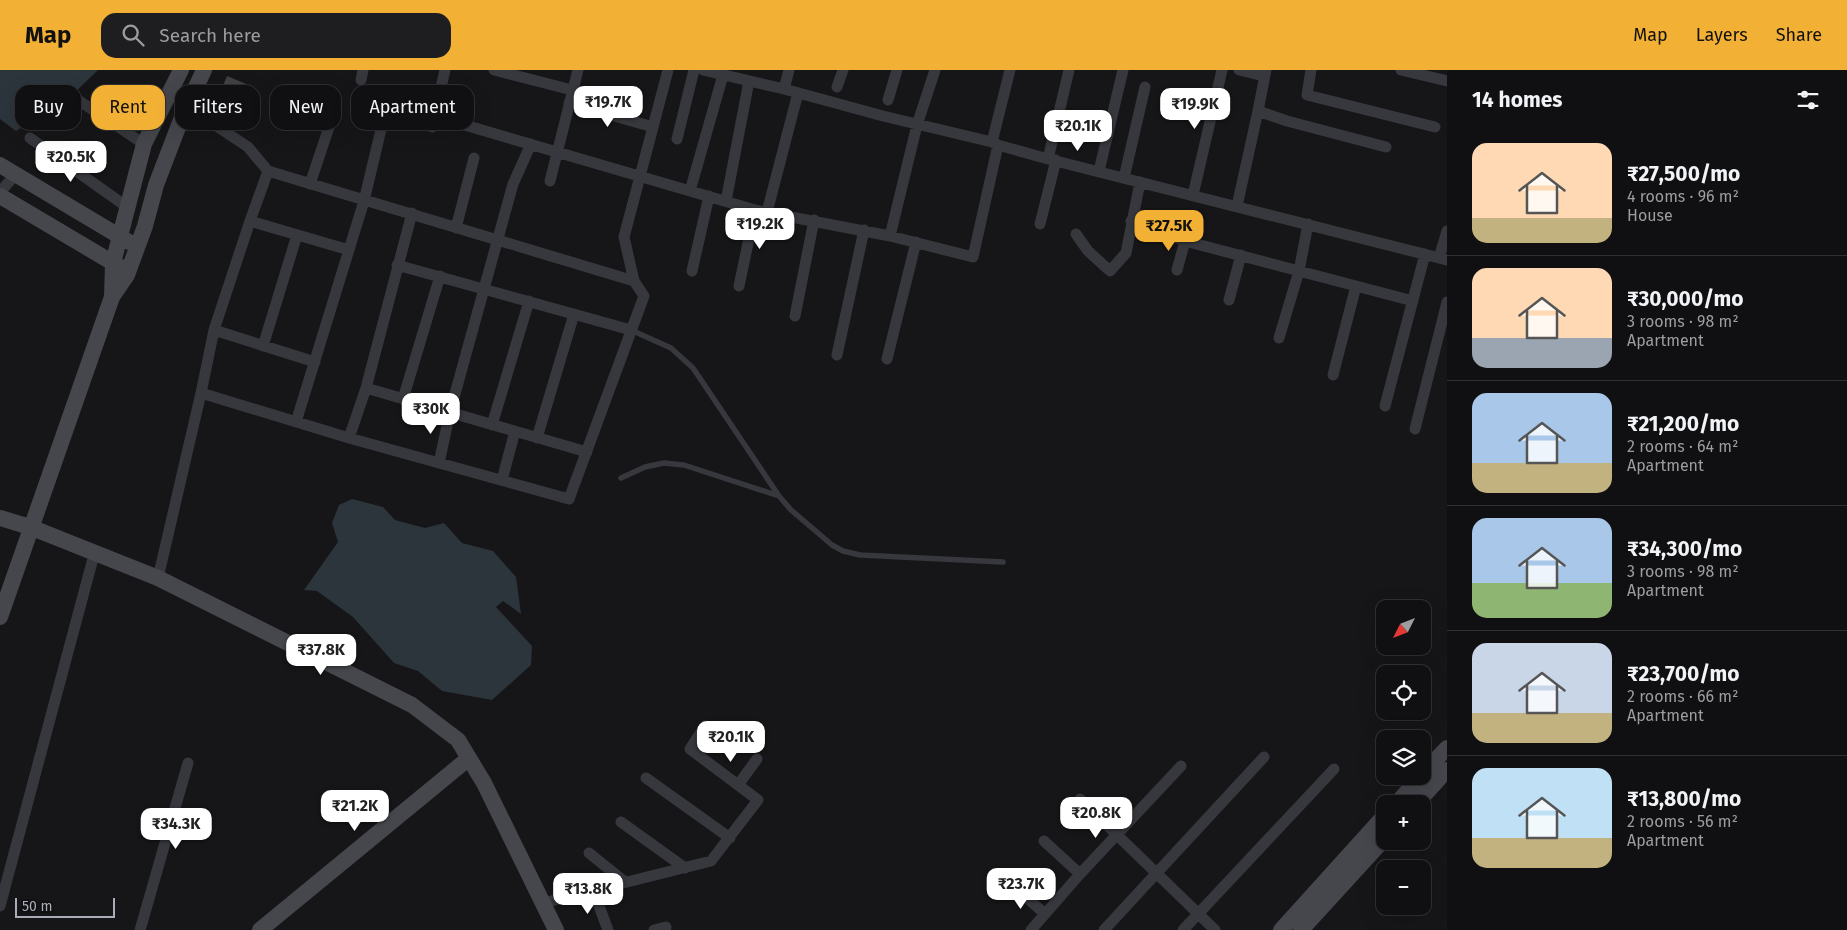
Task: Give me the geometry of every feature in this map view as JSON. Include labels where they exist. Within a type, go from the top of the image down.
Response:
[{"type":"street","points":[[112,297],[113,263],[144,144],[181,70]]},
{"type":"street","points":[[197,85],[204,70]]},
{"type":"street","points":[[445,70],[433,121],[531,144],[755,210],[864,230],[973,257],[1010,70]]},
{"type":"street","points":[[494,70],[572,90]]},
{"type":"street","points":[[550,181],[578,70]]},
{"type":"street","points":[[201,393],[349,438],[569,499],[644,296],[634,281],[624,237],[668,70]]},
{"type":"street","points":[[677,139],[694,70]]},
{"type":"street","points":[[703,70],[728,74],[918,125],[1443,259],[1447,231]]},
{"type":"street","points":[[784,89],[789,70]]},
{"type":"street","points":[[837,87],[843,70]]},
{"type":"street","points":[[888,100],[897,70]]},
{"type":"street","points":[[890,236],[918,125],[935,70]]},
{"type":"street","points":[[1040,224],[1070,70]]},
{"type":"street","points":[[1099,171],[1123,70]]},
{"type":"street","points":[[1193,195],[1222,70]]},
{"type":"street","points":[[1237,206],[1265,73],[1239,70]]},
{"type":"street","points":[[1311,70],[1307,95],[1436,127]]},
{"type":"street","points":[[1401,70],[1447,81]]},
{"type":"street","points":[[690,191],[728,74]]},
{"type":"street","points":[[726,201],[749,81]]},
{"type":"street","points":[[1124,178],[1145,87]]},
{"type":"street","points":[[767,212],[798,93]]},
{"type":"street","points":[[81,102],[144,144]]},
{"type":"street","points":[[569,103],[654,127]]},
{"type":"street","points":[[1258,111],[1287,121],[1386,147]]},
{"type":"street","points":[[0,617],[112,297],[129,272],[156,185],[177,130]]},
{"type":"street","points":[[222,130],[248,147],[268,171],[634,281]]},
{"type":"street","points":[[310,184],[328,130]]},
{"type":"street","points":[[296,422],[364,201],[381,130]]},
{"type":"street","points":[[30,138],[127,207]]},
{"type":"street","points":[[439,463],[450,412],[513,184],[531,144]]},
{"type":"street","points":[[456,228],[474,158]]},
{"type":"street","points":[[0,164],[119,238],[138,247]]},
{"type":"street","points":[[158,578],[214,330],[268,171]]},
{"type":"street","points":[[16,174],[0,194],[129,272]]},
{"type":"street","points":[[1076,234],[1088,250],[1110,271],[1126,253],[1140,182]]},
{"type":"street","points":[[692,271],[709,196]]},
{"type":"street","points":[[739,286],[755,210]]},
{"type":"street","points":[[349,438],[366,388],[397,264],[412,213]]},
{"type":"street","points":[[795,316],[814,220]]},
{"type":"street","points":[[250,221],[349,250]]},
{"type":"street","points":[[1131,221],[1185,241],[1413,301]]},
{"type":"street","points":[[1279,338],[1299,271],[1308,224]]},
{"type":"street","points":[[836,355],[864,230]]},
{"type":"street","points":[[263,346],[296,235]]},
{"type":"street","points":[[1177,270],[1185,241]]},
{"type":"street","points":[[887,359],[916,242]]},
{"type":"street","points":[[1385,406],[1425,254]]},
{"type":"street","points":[[1229,300],[1241,255]]},
{"type":"street","points":[[397,264],[631,330]]},
{"type":"street","points":[[403,399],[440,276]]},
{"type":"street","points":[[1333,375],[1356,286]]},
{"type":"street","points":[[492,425],[529,301]]},
{"type":"street","points":[[1415,429],[1447,302]]},
{"type":"street","points":[[537,438],[574,314]]},
{"type":"street","points":[[214,330],[315,362]]},
{"type":"street","points":[[366,388],[587,452]]},
{"type":"street","points":[[502,480],[515,432]]},
{"type":"street","points":[[0,518],[30,527],[158,578],[412,705],[458,740],[484,783],[556,930]]},
{"type":"street","points":[[0,906],[95,552]]},
{"type":"street","points":[[543,903],[711,861],[758,800],[690,749],[705,726]]},
{"type":"street","points":[[1104,930],[1264,757]]},
{"type":"street","points":[[260,930],[469,758]]},
{"type":"street","points":[[738,785],[757,760]]},
{"type":"street","points":[[1431,769],[1444,761]]},
{"type":"street","points":[[1422,795],[1444,761]]},
{"type":"street","points":[[140,930],[188,763]]},
{"type":"street","points":[[1031,930],[1080,874],[1181,766]]},
{"type":"street","points":[[1183,930],[1334,769]]},
{"type":"street","points":[[646,778],[730,838]]},
{"type":"street","points":[[1404,795],[1413,785]]},
{"type":"street","points":[[1080,799],[1215,930]]},
{"type":"street","points":[[621,822],[685,868]]},
{"type":"street","points":[[1281,930],[1376,825]]},
{"type":"street","points":[[1044,841],[1080,874]]},
{"type":"street","points":[[1301,930],[1376,848]]},
{"type":"street","points":[[589,853],[625,882]]},
{"type":"street","points":[[1015,887],[1045,914]]},
{"type":"street","points":[[593,890],[608,930]]},
{"type":"lane","points":[[631,330],[671,348],[693,368],[779,496],[801,520],[832,545],[843,551],[860,555],[1003,562]]},
{"type":"lane","points":[[621,478],[645,467],[664,463],[684,465],[779,496]]},
{"type":"shaded area","points":[[0,70],[98,70],[81,86],[15,85],[15,130],[18,130],[16,131],[0,119]]},
{"type":"shaded area","points":[[352,499],[383,507],[395,520],[425,528],[444,523],[462,543],[493,551],[516,577],[521,614],[503,601],[496,607],[532,646],[531,665],[492,700],[442,691],[418,671],[394,663],[353,617],[317,591],[304,590],[338,542],[332,523],[339,505]]},
{"type":"building","points":[[227,76],[249,85],[223,85]]}]
